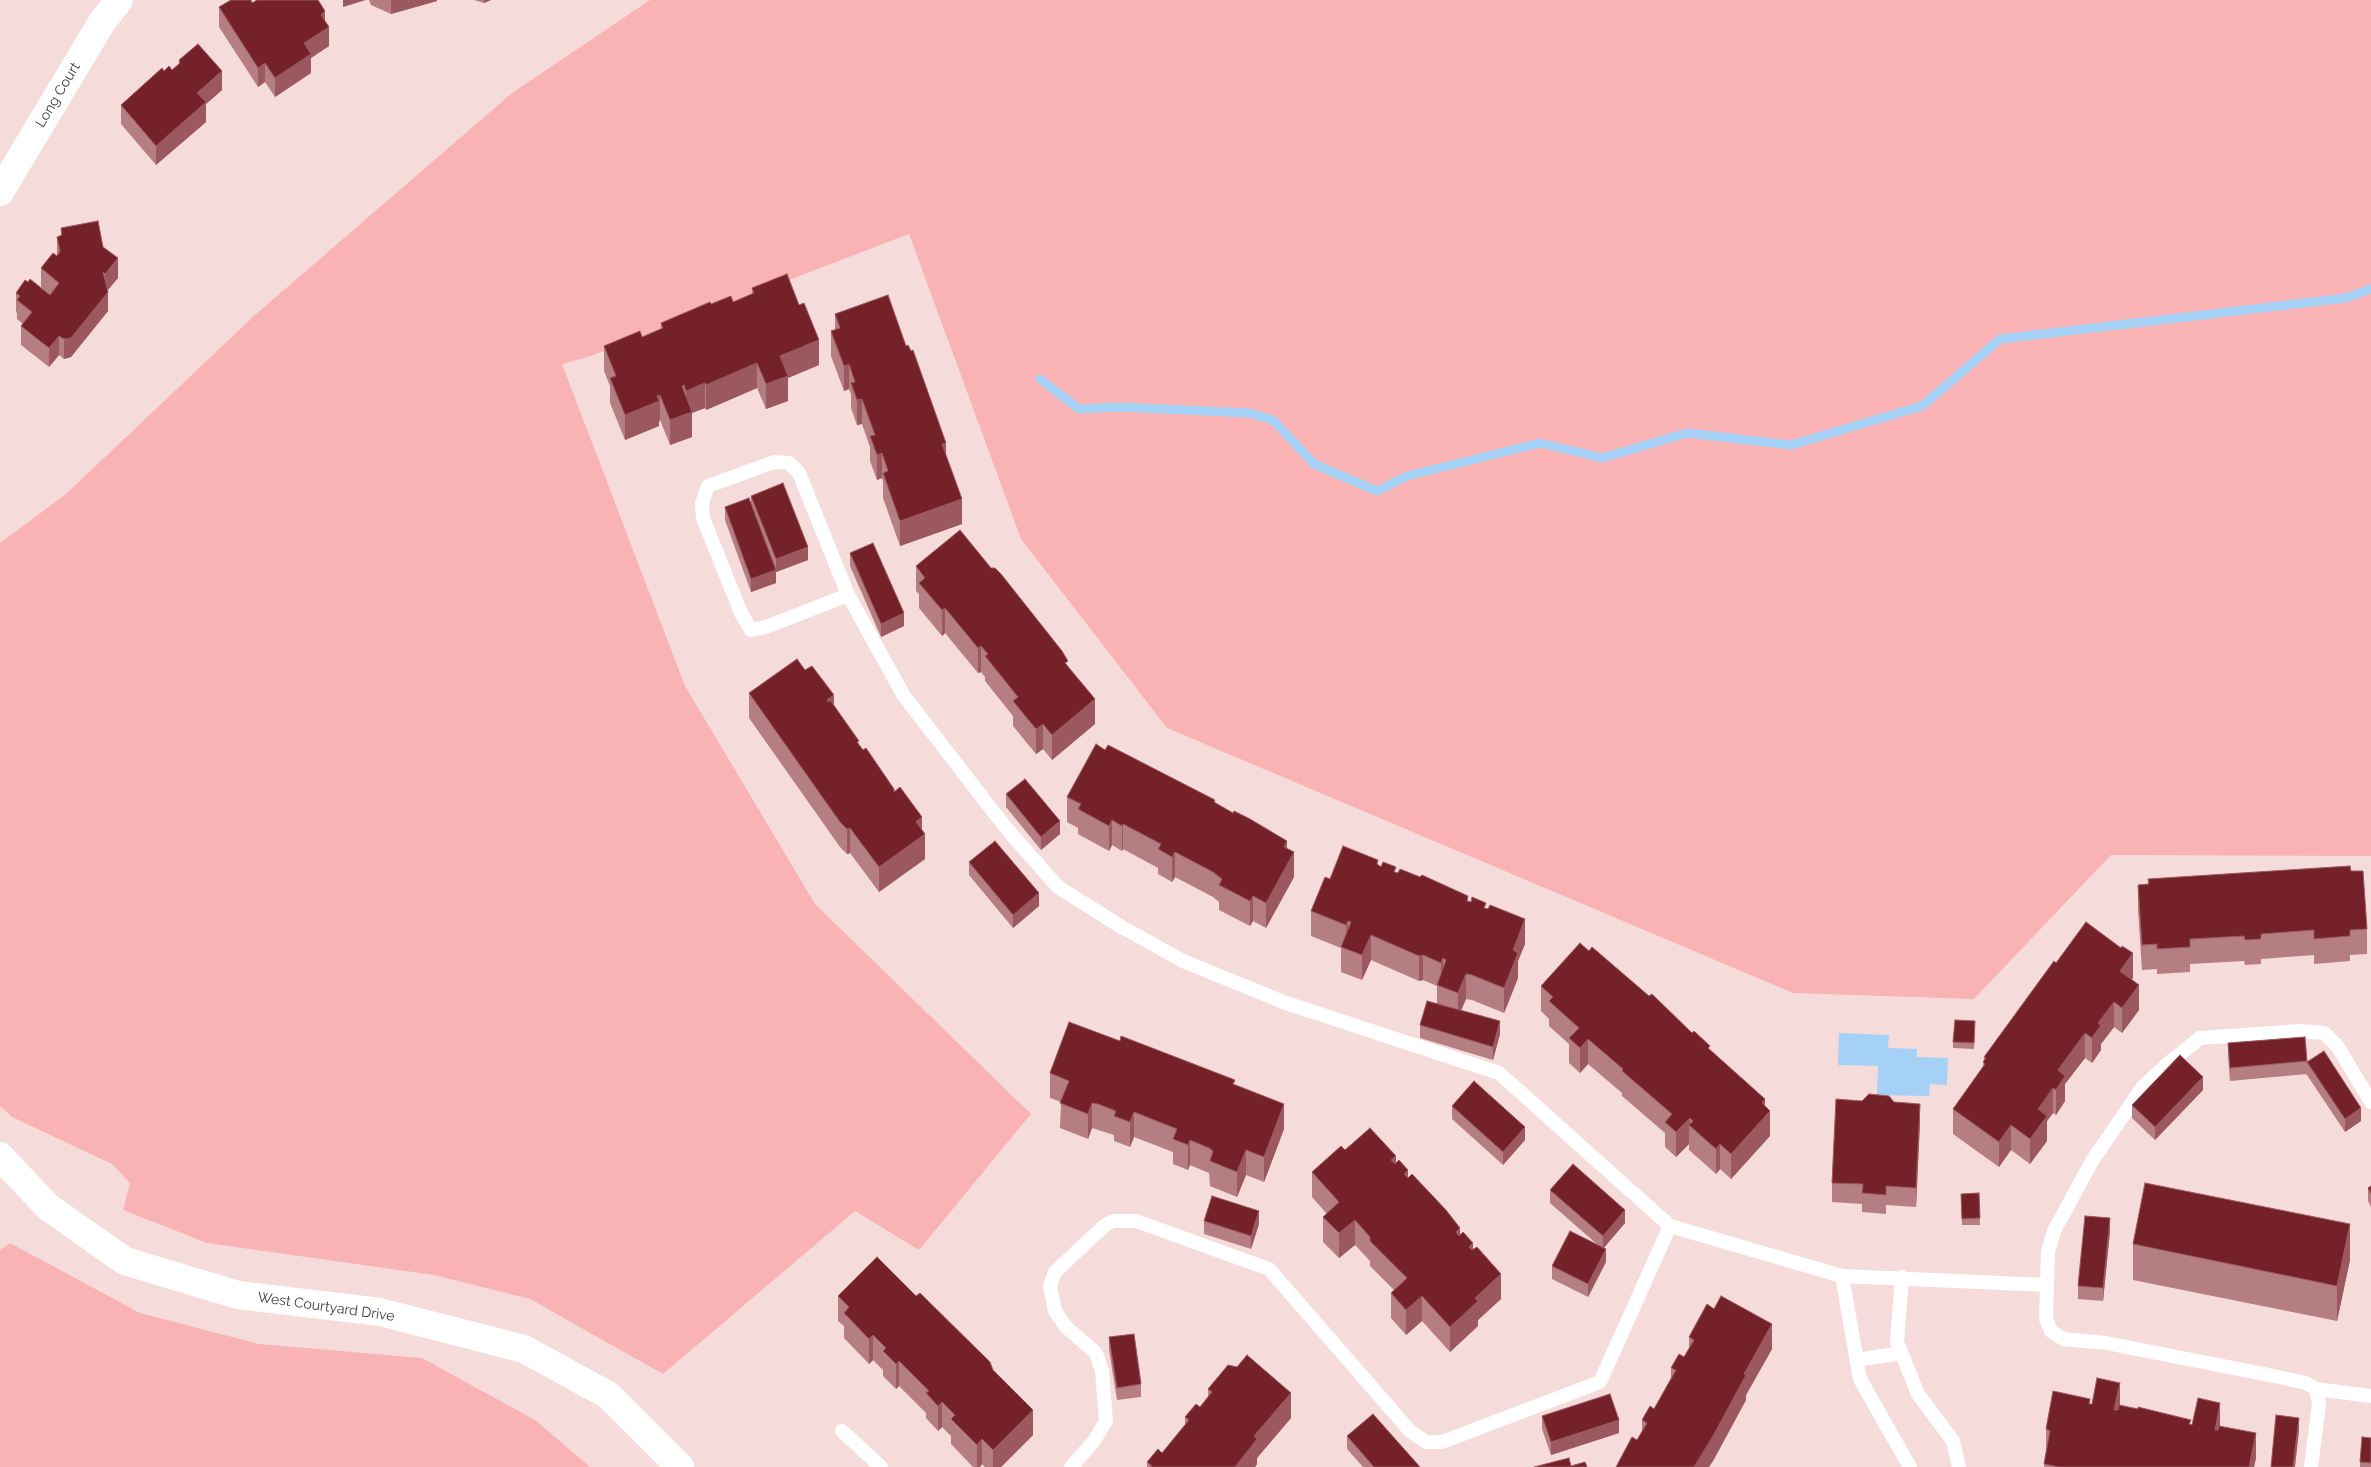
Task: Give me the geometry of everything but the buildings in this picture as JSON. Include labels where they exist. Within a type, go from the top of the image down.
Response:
[{"type":"street","name":"Long Court","points":[[0,192],[102,22],[119,0]]},
{"type":"street","name":"West Courtyard Drive","points":[[0,1156],[48,1207],[125,1260],[238,1296],[380,1312],[524,1349],[608,1395],[680,1467]]},
{"type":"lane","points":[[848,595],[766,627],[751,630],[741,613],[703,518],[702,503],[708,486],[774,462],[789,463],[799,473],[848,595],[904,696],[1006,828],[1058,887],[1120,926],[1183,961],[1286,1003],[1499,1073],[1670,1226],[1842,1276],[1902,1277],[2047,1285]]},
{"type":"lane","points":[[2371,1102],[2338,1047],[2324,1033],[2300,1031],[2200,1038],[2165,1066],[2142,1088],[2092,1161],[2054,1230],[2048,1252],[2046,1319],[2051,1331],[2063,1338],[2106,1343],[2269,1375],[2306,1383],[2316,1389],[2371,1396]]},
{"type":"lane","points":[[1071,1467],[1094,1442],[1106,1421],[1102,1370],[1096,1353],[1066,1327],[1055,1311],[1050,1286],[1055,1272],[1104,1226],[1113,1221],[1136,1221],[1269,1268],[1410,1431],[1426,1442],[1442,1442],[1600,1382],[1670,1226]]},
{"type":"lane","points":[[1842,1276],[1860,1379],[1910,1467]]},
{"type":"lane","points":[[1902,1277],[1897,1342],[1918,1394],[1953,1441],[1959,1467]]},
{"type":"lane","points":[[1857,1360],[1901,1353]]},
{"type":"lane","points":[[2311,1467],[2319,1404],[2316,1389]]},
{"type":"lane","points":[[842,1431],[881,1467]]},
{"type":"shaded area","points":[[650,0],[2371,0],[2371,856],[2111,855],[1974,999],[1793,993],[1167,728],[1021,539],[909,234],[588,357],[562,364],[685,686],[815,904],[1031,1114],[919,1250],[855,1211],[663,1374],[530,1299],[434,1275],[207,1243],[123,1210],[130,1183],[112,1164],[12,1117],[0,1106],[0,543],[66,494],[255,315],[512,93]]},
{"type":"shaded area","points":[[10,1243],[140,1313],[259,1344],[422,1358],[535,1420],[590,1467],[0,1467],[0,1250]]},
{"type":"water","points":[[1839,1033],[1889,1035],[1888,1048],[1917,1049],[1917,1057],[1948,1058],[1947,1085],[1930,1084],[1929,1096],[1877,1095],[1878,1066],[1838,1065]]},
{"type":"waterway","points":[[1040,379],[1079,409],[1120,407],[1249,413],[1273,420],[1314,464],[1377,491],[1407,476],[1540,443],[1602,458],[1687,433],[1791,445],[1922,406],[2000,339],[2346,298],[2371,289]]}]
